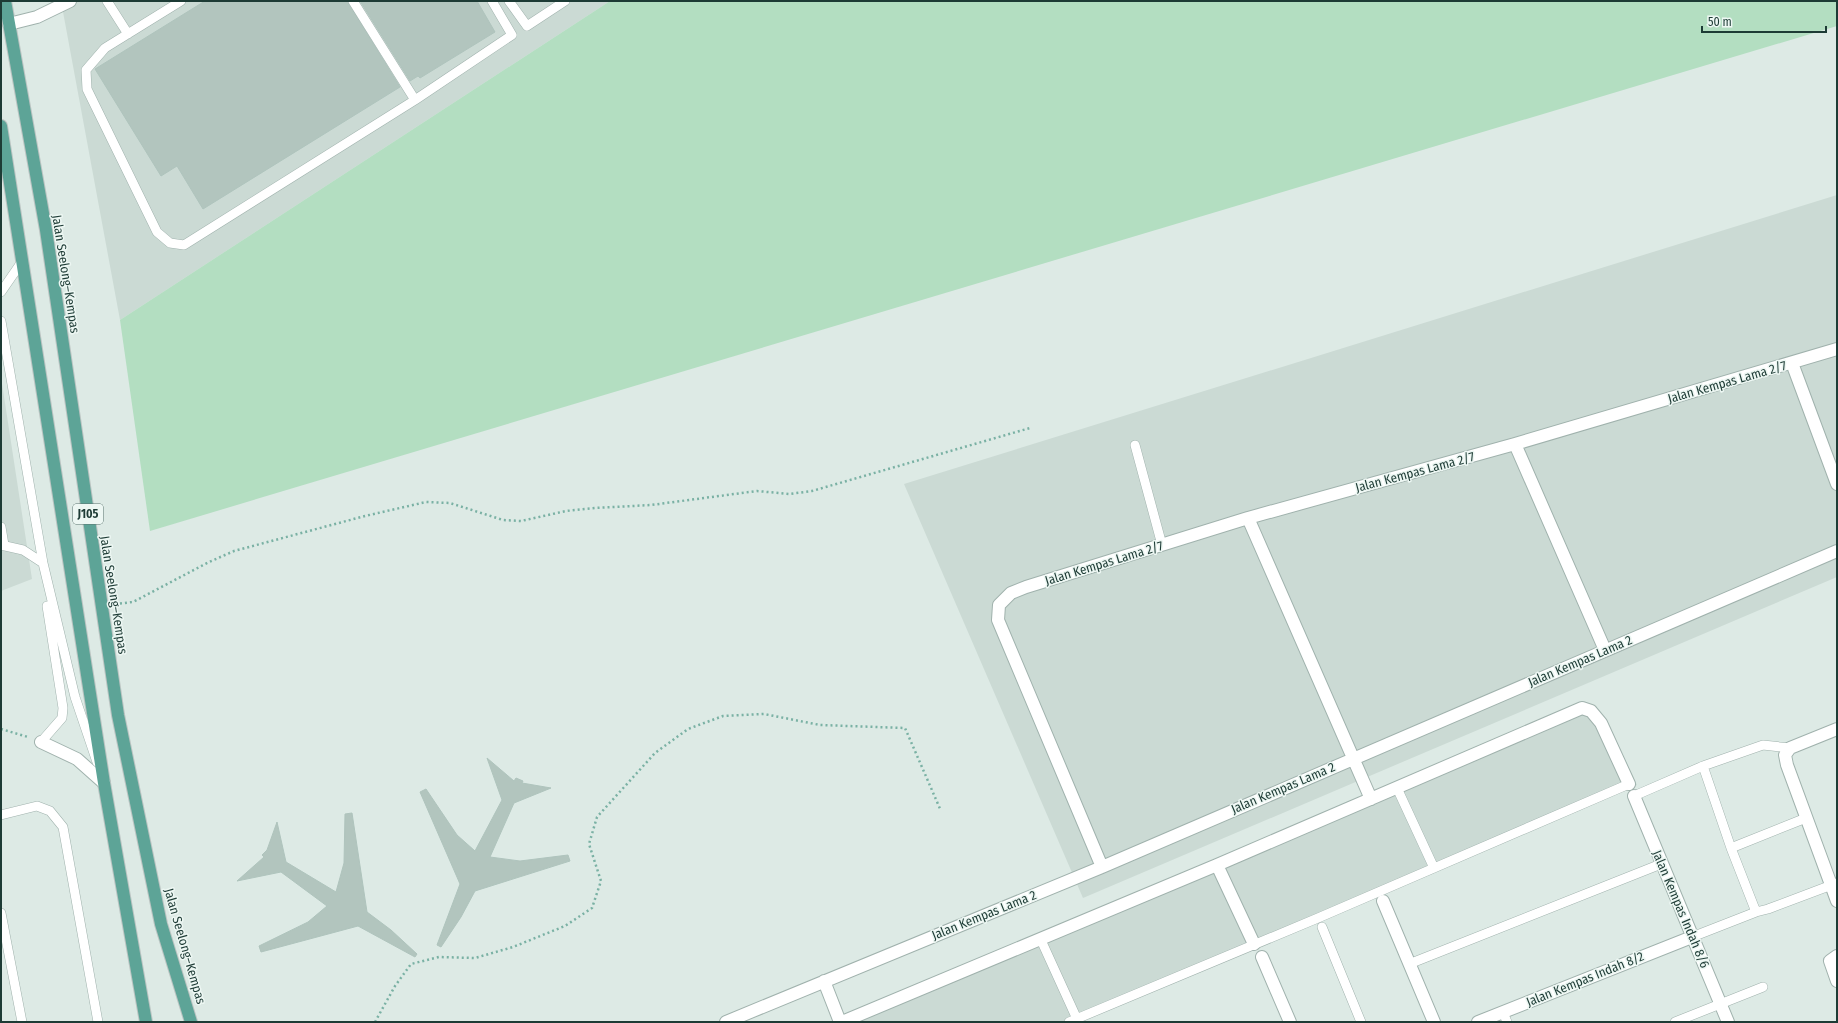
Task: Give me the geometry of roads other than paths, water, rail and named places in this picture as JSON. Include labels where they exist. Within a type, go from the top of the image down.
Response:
[{"type":"main road","name":"Jalan Seelong–Kempas","points":[[5,1],[46,230],[118,715],[161,924],[191,1022]]},
{"type":"main road","name":"J105","points":[[1,126],[104,783],[146,1022]]},
{"type":"street","points":[[9,24],[38,17],[70,1]]},
{"type":"street","name":"Jalan Kempas Lama 2/7","points":[[1102,867],[998,620],[999,605],[1011,593],[1248,518],[1515,444],[1837,349]]},
{"type":"street","points":[[1792,363],[1837,484]]},
{"type":"street","points":[[1515,444],[1604,650]]},
{"type":"street","points":[[1248,518],[1354,757],[1371,799]]},
{"type":"street","name":"Jalan Kempas Lama 2","points":[[726,1022],[1102,867],[1354,757],[1837,550]]},
{"type":"street","points":[[824,981],[841,1022],[1217,866],[1582,708],[1591,711],[1601,723],[1629,784]]},
{"type":"street","points":[[1837,729],[1790,748],[1785,755],[1787,765],[1806,818],[1834,884],[1837,901]]},
{"type":"street","points":[[41,742],[77,759],[104,783]]},
{"type":"street","name":"Jalan Kempas Indah 8/6","points":[[1634,796],[1728,1022]]},
{"type":"street","points":[[1217,866],[1254,944]]},
{"type":"street","points":[[1383,901],[1434,1022]]},
{"type":"street","name":"Jalan Kempas Indah 8/2","points":[[1478,1022],[1505,1017],[1692,937]]},
{"type":"street","points":[[1837,956],[1830,961],[1837,981]]},
{"type":"street","points":[[1262,957],[1290,1022]]},
{"type":"lane","points":[[107,1],[128,34]]},
{"type":"lane","points":[[181,1],[105,48],[86,70],[87,89],[157,232],[170,243],[184,246],[415,100],[565,1]]},
{"type":"lane","points":[[354,1],[415,100]]},
{"type":"lane","points":[[492,1],[512,35]]},
{"type":"lane","points":[[509,1],[527,26]]},
{"type":"lane","points":[[1,292],[22,263]]},
{"type":"lane","points":[[1,321],[42,563],[48,614],[63,708],[62,718],[41,742]]},
{"type":"lane","points":[[1135,445],[1162,545]]},
{"type":"lane","points":[[1,526],[3,545],[23,550],[42,563],[75,698],[104,783]]},
{"type":"lane","points":[[1634,796],[1703,766],[1763,745],[1790,748]]},
{"type":"lane","points":[[1703,766],[1731,848],[1756,912]]},
{"type":"lane","points":[[1041,940],[1073,1020],[1629,784]]},
{"type":"lane","points":[[1397,788],[1434,868]]},
{"type":"lane","points":[[1,815],[37,806],[50,811],[63,827],[98,1022]]},
{"type":"lane","points":[[1731,848],[1806,818]]},
{"type":"lane","points":[[1409,964],[1661,864]]},
{"type":"lane","points":[[1692,937],[1834,884]]},
{"type":"lane","points":[[1,913],[22,1022]]},
{"type":"lane","points":[[1322,927],[1361,1022]]},
{"type":"lane","points":[[1675,1022],[1763,987]]}]
